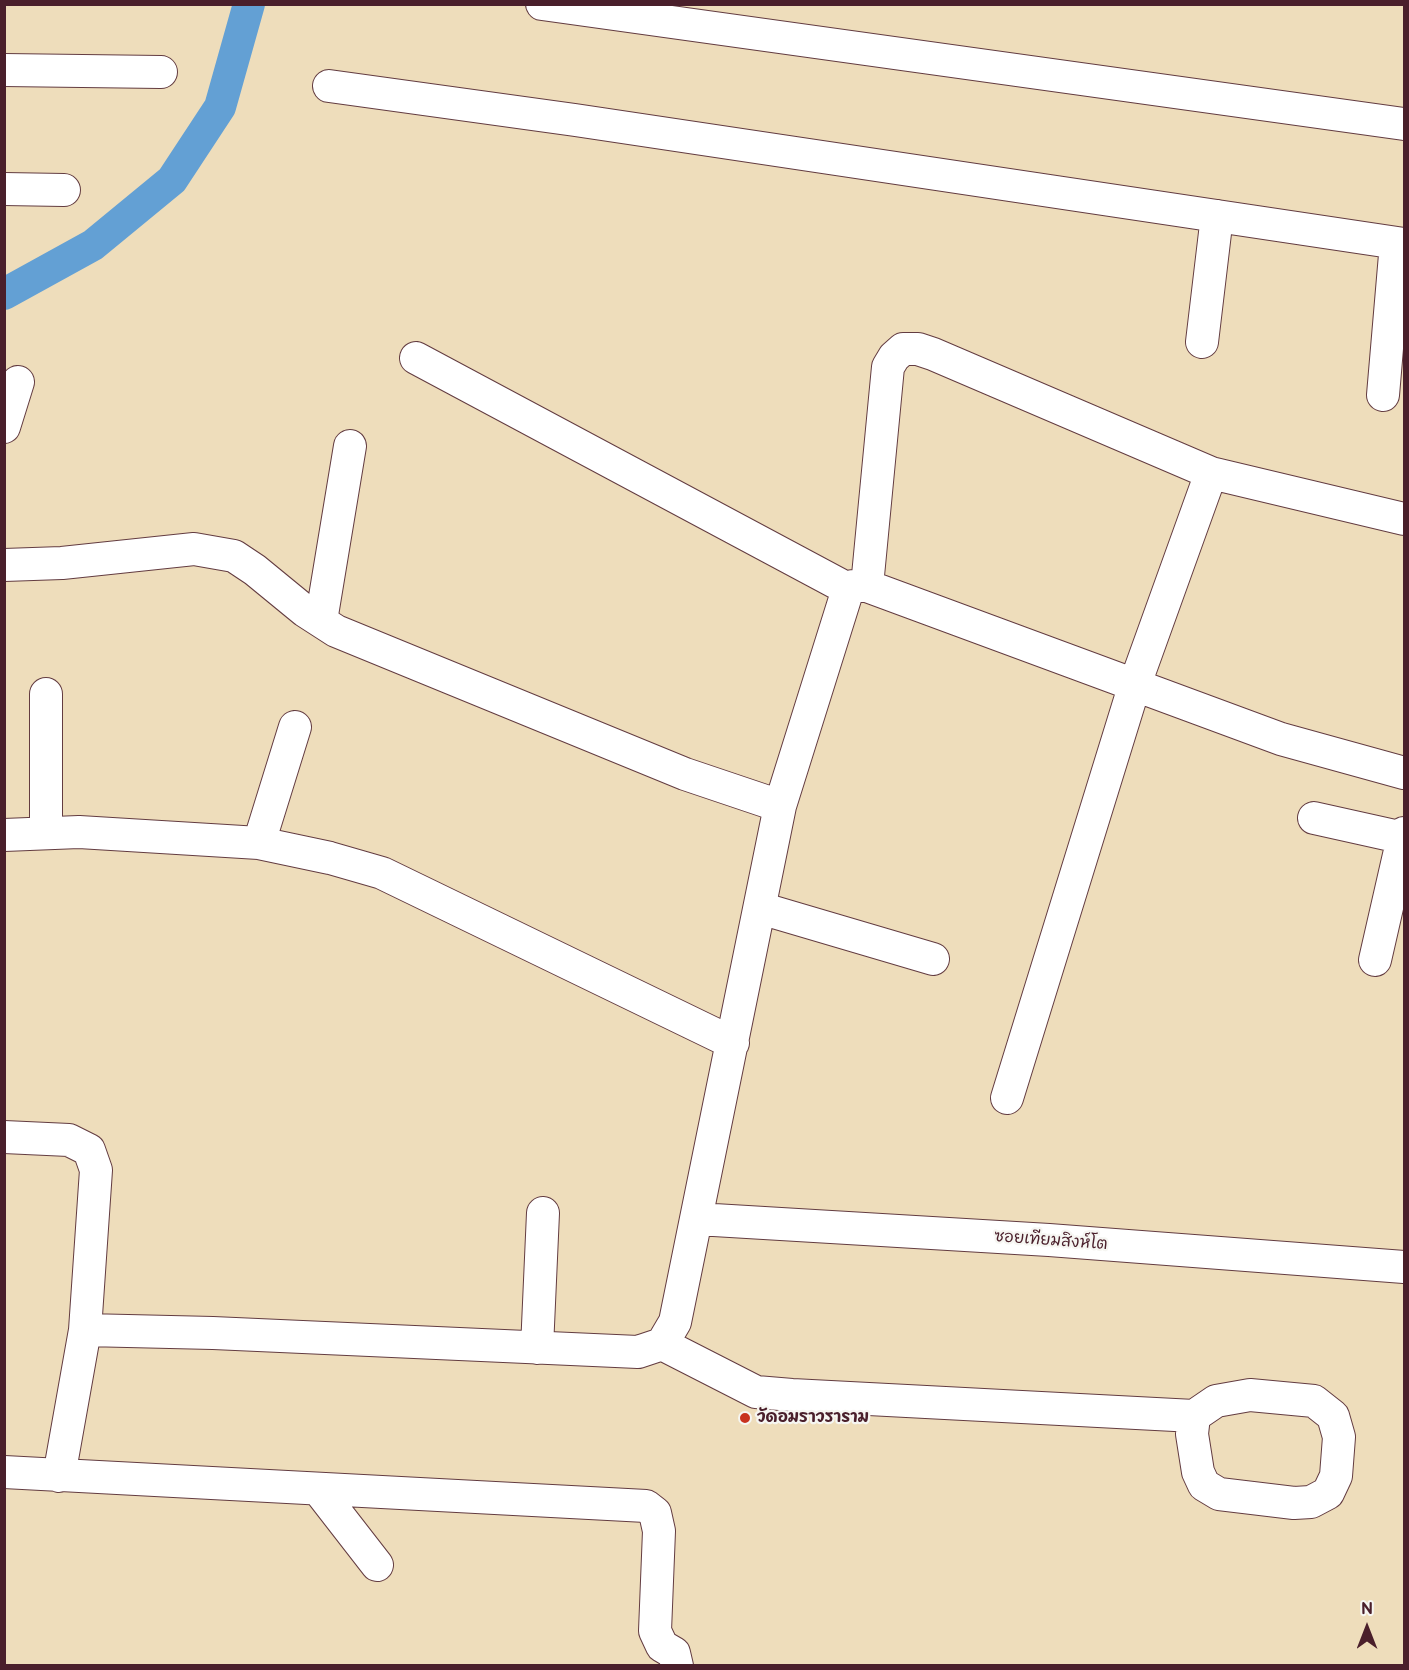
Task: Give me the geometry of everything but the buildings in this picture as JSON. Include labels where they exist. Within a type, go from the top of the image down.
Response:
[{"type":"street","points":[[542,4],[621,10],[1404,123]]},
{"type":"street","points":[[4,70],[160,72]]},
{"type":"street","points":[[329,86],[575,120],[1400,243],[1383,395]]},
{"type":"street","points":[[4,189],[64,190]]},
{"type":"street","points":[[1202,342],[1217,216]]},
{"type":"street","points":[[85,1330],[213,1333],[638,1352],[662,1344],[675,1323],[698,1219],[780,806],[857,588],[888,367],[903,349],[918,349],[933,354],[1211,473],[1404,519]]},
{"type":"street","points":[[417,358],[857,588],[1281,739],[1404,773]]},
{"type":"street","points":[[4,427],[18,382]]},
{"type":"street","points":[[321,621],[350,446]]},
{"type":"street","points":[[1007,1098],[1134,687],[1211,473]]},
{"type":"street","points":[[4,565],[62,563],[194,549],[234,556],[305,611],[336,631],[685,774],[780,806]]},
{"type":"street","points":[[46,694],[46,833]]},
{"type":"street","points":[[259,843],[295,726]]},
{"type":"street","points":[[1314,818],[1404,836],[1375,960]]},
{"type":"street","points":[[4,835],[79,832],[259,843],[330,858],[382,873],[733,1043]]},
{"type":"street","points":[[760,908],[933,959]]},
{"type":"street","points":[[4,1137],[69,1140],[89,1150],[96,1170],[85,1330],[59,1476]]},
{"type":"street","points":[[537,1348],[543,1214]]},
{"type":"street","name":"ซอยเทียมสิงห์โต","points":[[698,1219],[1049,1240],[1404,1268]]},
{"type":"street","points":[[662,1344],[756,1392],[1194,1416],[1216,1401],[1250,1395],[1314,1401],[1333,1416],[1340,1437],[1336,1476],[1328,1493],[1311,1502],[1294,1503],[1220,1494],[1204,1485],[1198,1472],[1192,1434],[1194,1416]]},
{"type":"street","points":[[4,1472],[646,1506],[655,1513],[659,1531],[655,1631],[662,1646],[674,1653],[677,1665]]},
{"type":"street","points":[[318,1489],[377,1565]]},
{"type":"waterway","points":[[4,294],[93,245],[172,180],[220,107],[249,4]]},
{"type":"place","name":"วัดอมราวราราม","points":[[745,1418]]}]
